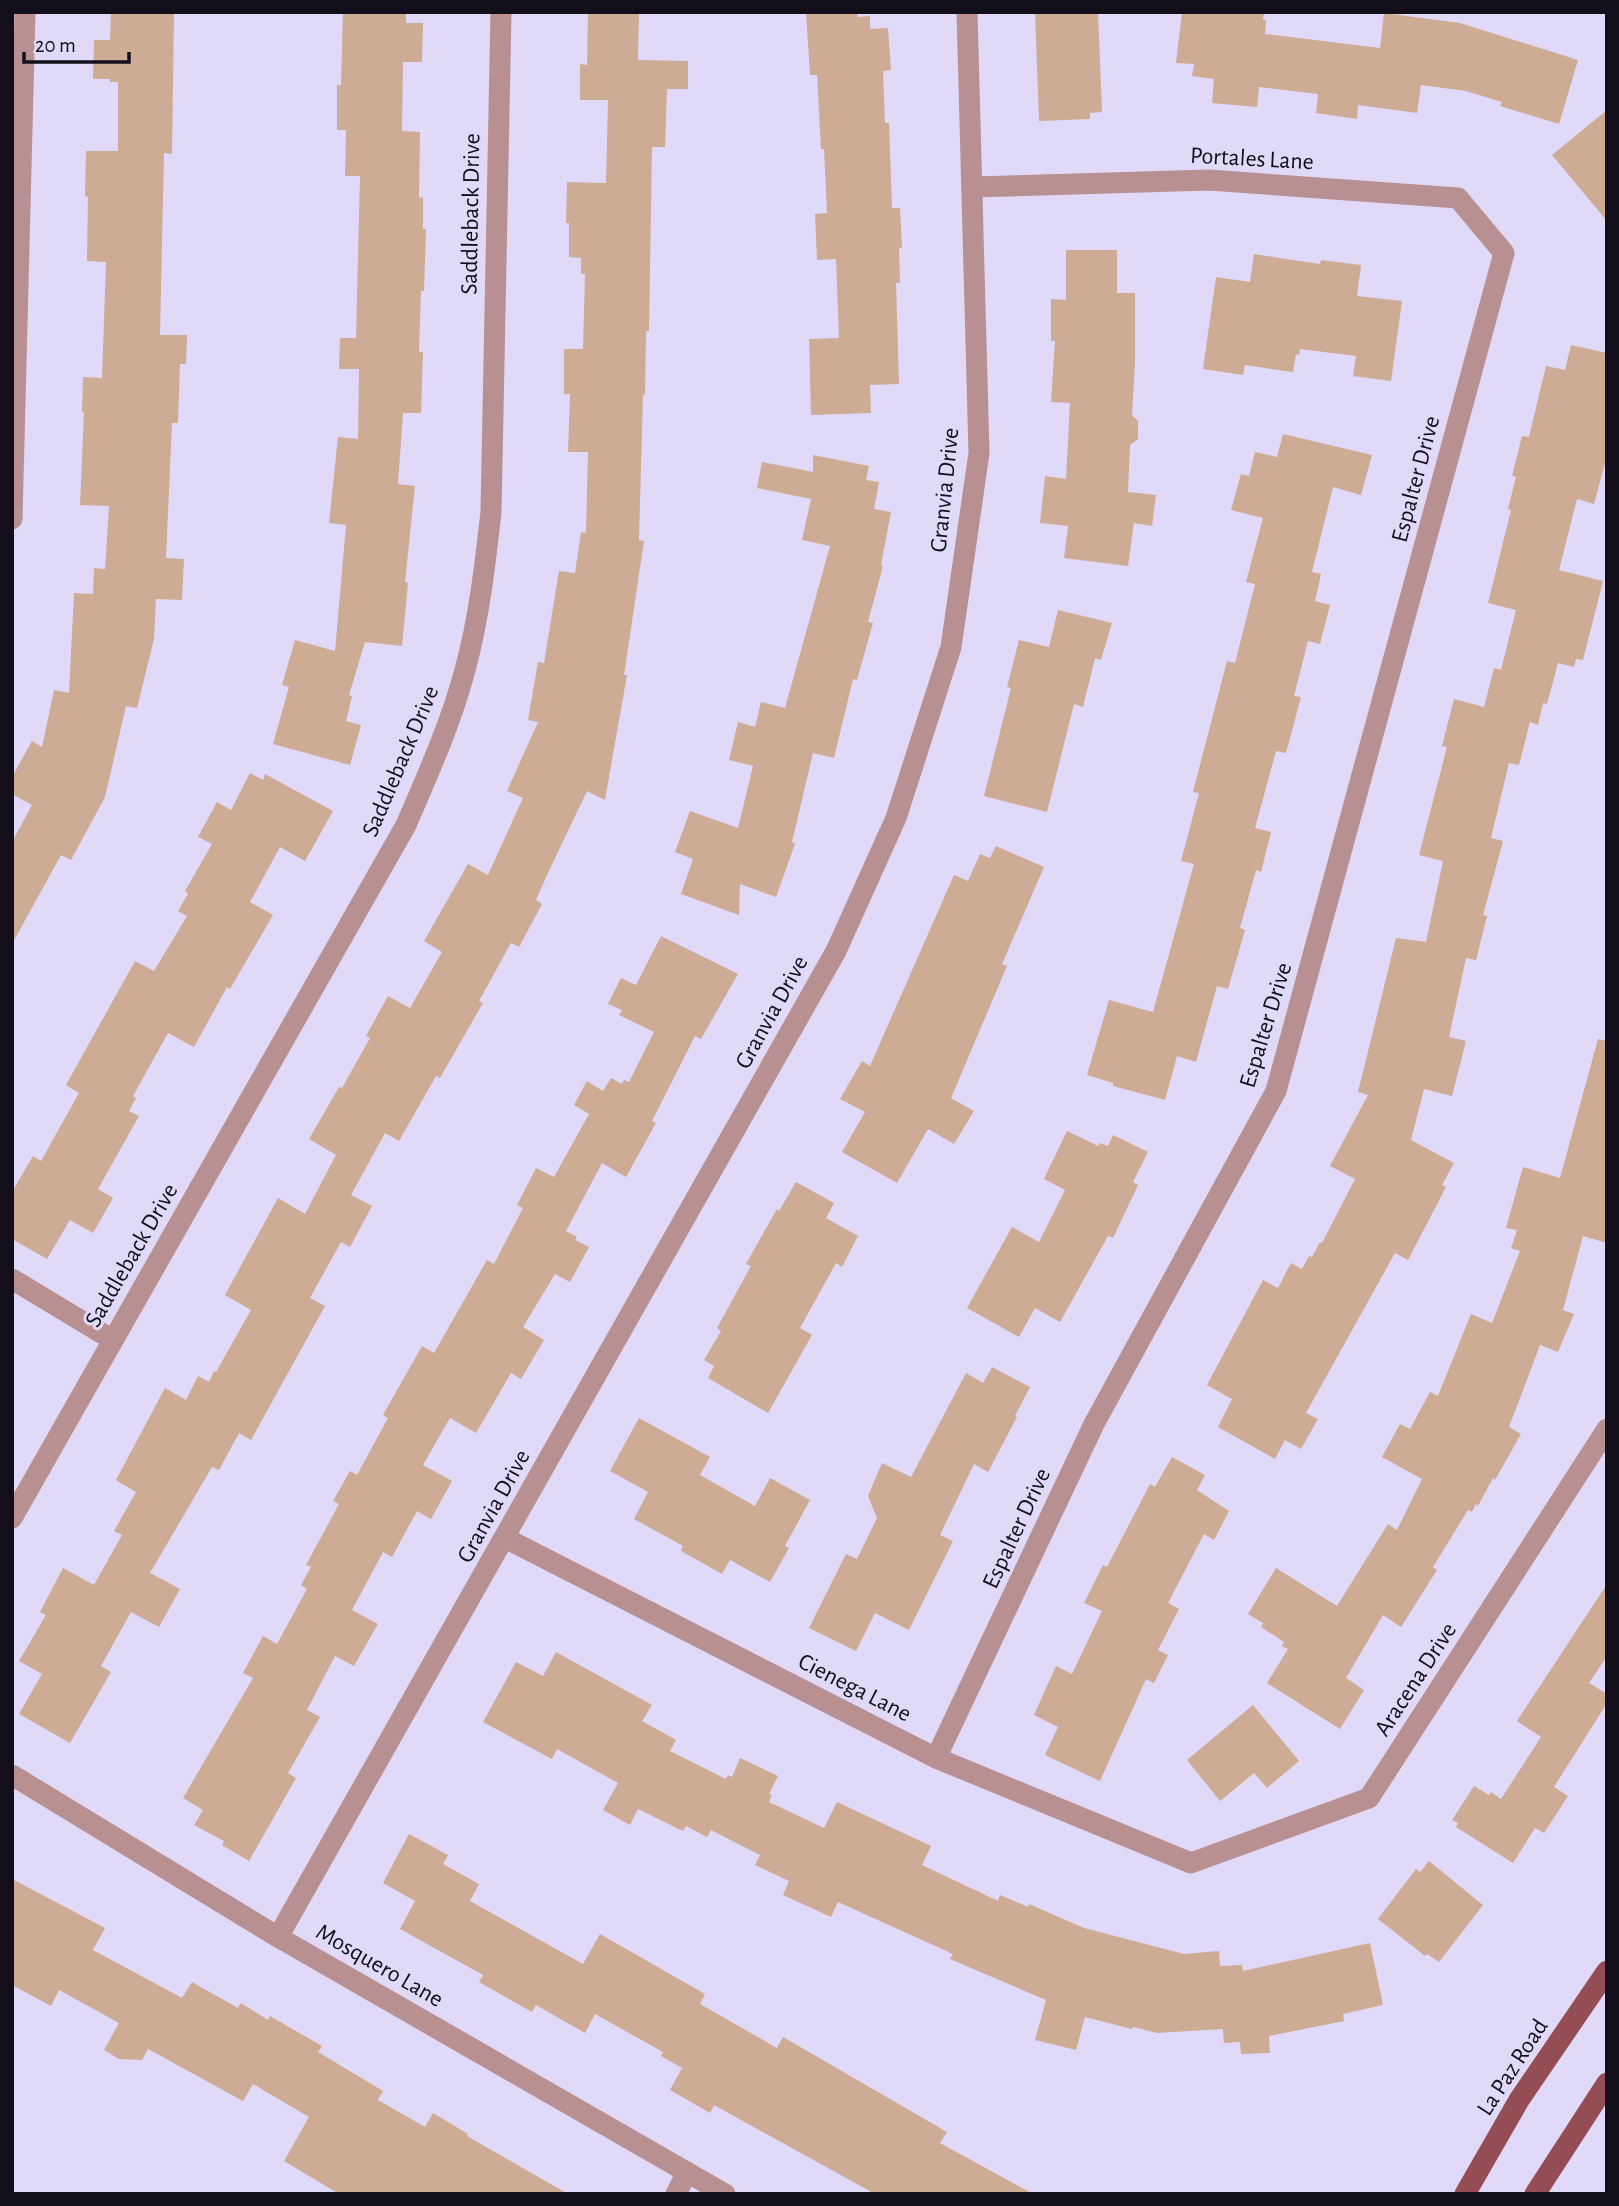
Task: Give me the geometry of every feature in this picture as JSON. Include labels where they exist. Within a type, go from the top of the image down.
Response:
[{"type":"main road","name":"La Paz Road","points":[[1465,2194],[1520,2100],[1607,1971]]},
{"type":"main road","points":[[1535,2194],[1607,2083]]},
{"type":"street","points":[[12,519],[25,12]]},
{"type":"street","name":"Saddleback Drive","points":[[12,1518],[406,825],[438,751],[465,671],[483,591],[491,512],[501,12]]},
{"type":"street","name":"Granvia Drive","points":[[278,1937],[836,951],[896,818],[951,647],[979,453],[967,12]]},
{"type":"street","name":"Portales Lane","points":[[972,187],[1209,180],[1458,198],[1504,253]]},
{"type":"street","name":"Espalter Drive","points":[[936,1758],[1094,1424],[1276,1091],[1504,253]]},
{"type":"street","points":[[12,1279],[113,1340]]},
{"type":"street","name":"Aracena Drive","points":[[1191,1863],[1369,1798],[1607,1430]]},
{"type":"street","name":"Cienega Lane","points":[[505,1538],[936,1758],[1191,1863]]},
{"type":"street","name":"Mosquero Lane","points":[[12,1776],[278,1937],[725,2194]]},
{"type":"street","points":[[676,2194],[687,2172]]},
{"type":"building","points":[[111,12],[174,12],[172,154],[164,153],[160,335],[187,335],[186,364],[180,364],[178,423],[172,423],[166,558],[184,559],[182,600],[156,599],[154,639],[137,708],[126,706],[105,797],[71,860],[61,855],[12,944],[12,842],[32,805],[12,794],[12,777],[32,741],[42,747],[54,690],[69,693],[74,593],[93,594],[94,568],[105,569],[109,506],[80,505],[83,377],[102,378],[106,262],[87,261],[86,151],[118,151],[118,82],[93,79],[94,40],[110,40]]},
{"type":"building","points":[[343,12],[406,12],[406,23],[423,23],[422,62],[403,62],[402,131],[420,132],[419,197],[423,198],[423,229],[426,229],[419,352],[423,352],[421,413],[403,413],[398,484],[415,486],[405,582],[408,583],[402,646],[365,642],[349,695],[352,696],[346,721],[361,725],[350,765],[273,744],[289,687],[282,685],[295,640],[335,651],[346,525],[329,523],[338,437],[358,439],[359,369],[339,369],[340,338],[356,338],[360,176],[345,176],[346,130],[337,130],[337,85],[341,85]]},
{"type":"building","points":[[588,12],[639,12],[638,60],[688,61],[688,89],[667,89],[665,147],[652,147],[649,331],[646,331],[639,540],[644,541],[624,675],[627,675],[605,800],[587,791],[536,900],[542,904],[519,947],[511,943],[479,1001],[483,1003],[440,1078],[436,1076],[399,1141],[385,1133],[351,1195],[372,1206],[350,1247],[341,1242],[310,1298],[325,1306],[251,1440],[239,1433],[219,1470],[212,1467],[150,1573],[180,1589],[159,1627],[131,1612],[101,1666],[111,1672],[70,1743],[19,1714],[42,1674],[19,1661],[46,1615],[40,1612],[63,1568],[94,1585],[122,1535],[114,1531],[136,1492],[116,1480],[165,1388],[186,1400],[198,1376],[209,1382],[214,1371],[216,1372],[251,1310],[225,1295],[278,1198],[305,1214],[336,1155],[309,1139],[370,1038],[366,1036],[388,996],[410,1008],[442,952],[424,941],[468,864],[488,875],[523,798],[507,791],[538,722],[528,720],[538,662],[544,663],[559,571],[575,573],[581,532],[586,533],[588,452],[568,452],[570,394],[564,394],[564,349],[583,349],[585,274],[581,274],[581,258],[569,257],[567,182],[606,183],[608,100],[580,100],[580,64],[587,65]]},
{"type":"building","points":[[806,12],[857,12],[858,17],[870,16],[870,29],[888,28],[891,70],[883,71],[885,123],[889,123],[892,208],[900,208],[902,248],[899,248],[900,283],[896,283],[899,384],[870,385],[871,413],[811,415],[809,339],[839,338],[836,259],[817,260],[815,214],[827,213],[817,75],[810,75]]},
{"type":"building","points":[[1035,12],[1098,12],[1102,112],[1090,113],[1090,119],[1039,121]]},
{"type":"building","points":[[1182,12],[1264,12],[1265,34],[1380,48],[1384,13],[1460,23],[1578,60],[1559,124],[1500,106],[1502,102],[1466,91],[1421,85],[1417,113],[1358,105],[1357,119],[1316,113],[1318,94],[1259,87],[1257,107],[1212,103],[1214,79],[1192,76],[1194,64],[1176,63]]},
{"type":"building","points":[[1607,110],[1607,221],[1552,155]]},
{"type":"building","points":[[1066,250],[1117,250],[1117,293],[1135,293],[1132,415],[1138,421],[1138,439],[1130,445],[1128,492],[1156,495],[1152,526],[1134,523],[1128,566],[1064,558],[1068,526],[1040,523],[1045,476],[1066,479],[1070,403],[1051,402],[1055,341],[1051,341],[1051,299],[1066,300]]},
{"type":"building","points":[[1254,254],[1320,264],[1321,260],[1361,265],[1357,296],[1402,301],[1391,381],[1353,376],[1356,356],[1300,349],[1299,355],[1296,354],[1293,372],[1245,365],[1243,375],[1203,369],[1216,277],[1250,282]]},
{"type":"building","points":[[1571,345],[1607,353],[1607,456],[1594,504],[1577,499],[1559,570],[1603,581],[1583,660],[1576,659],[1574,667],[1558,663],[1547,704],[1543,703],[1538,725],[1530,722],[1519,765],[1509,763],[1491,838],[1503,841],[1483,915],[1487,916],[1476,960],[1466,958],[1449,1037],[1466,1041],[1452,1096],[1424,1089],[1411,1140],[1454,1163],[1442,1185],[1446,1187],[1408,1260],[1395,1253],[1306,1413],[1318,1419],[1301,1449],[1285,1440],[1275,1459],[1218,1427],[1232,1399],[1207,1385],[1263,1280],[1278,1288],[1291,1263],[1302,1269],[1309,1256],[1312,1257],[1320,1242],[1322,1243],[1355,1179],[1330,1166],[1368,1095],[1358,1092],[1396,938],[1426,942],[1443,861],[1419,855],[1447,747],[1442,746],[1454,699],[1484,707],[1494,668],[1501,670],[1516,610],[1488,603],[1511,510],[1508,509],[1516,477],[1512,476],[1522,436],[1529,437],[1546,366],[1565,370]]},
{"type":"building","points":[[1283,434],[1372,455],[1361,495],[1333,487],[1312,572],[1321,574],[1315,601],[1330,605],[1320,644],[1308,641],[1294,696],[1301,697],[1286,753],[1276,751],[1255,828],[1271,832],[1261,872],[1256,870],[1240,928],[1245,930],[1228,989],[1217,986],[1196,1062],[1177,1056],[1165,1100],[1113,1086],[1113,1083],[1087,1075],[1109,1000],[1153,1012],[1194,864],[1181,861],[1199,793],[1193,792],[1227,661],[1235,663],[1255,584],[1246,582],[1263,518],[1231,510],[1241,474],[1249,476],[1255,452],[1277,457]]},
{"type":"building","points":[[813,455],[869,466],[866,480],[879,482],[874,509],[891,512],[881,565],[883,566],[868,622],[873,623],[857,680],[853,679],[834,758],[813,753],[792,842],[795,844],[776,897],[740,884],[739,915],[681,894],[693,859],[675,852],[690,811],[738,828],[753,766],[729,760],[738,722],[755,727],[761,702],[785,708],[830,546],[802,540],[811,499],[757,488],[762,462],[813,472]]},
{"type":"building","points":[[1058,610],[1112,623],[1101,660],[1095,658],[1083,707],[1074,704],[1047,812],[984,796],[1011,688],[1007,687],[1019,640],[1049,647]]},
{"type":"building","points":[[250,773],[263,780],[265,774],[333,811],[305,861],[280,847],[250,902],[273,915],[230,989],[227,987],[194,1047],[168,1033],[133,1096],[136,1098],[129,1111],[139,1116],[98,1189],[113,1198],[93,1233],[70,1220],[47,1259],[12,1239],[12,1192],[33,1156],[41,1161],[79,1093],[66,1085],[135,961],[154,971],[187,916],[178,911],[188,894],[185,891],[212,844],[198,837],[217,802],[231,810]]},
{"type":"building","points":[[996,846],[1044,867],[1002,964],[1007,966],[951,1098],[974,1111],[954,1144],[928,1129],[897,1183],[842,1152],[865,1112],[840,1099],[862,1061],[870,1066],[954,875],[968,881],[980,854],[990,858]]},
{"type":"building","points":[[661,936],[738,974],[701,1039],[695,1036],[652,1121],[656,1123],[626,1177],[602,1163],[566,1231],[577,1237],[575,1240],[589,1247],[570,1282],[555,1274],[523,1327],[544,1340],[521,1379],[511,1373],[476,1433],[450,1418],[423,1465],[452,1481],[431,1519],[417,1511],[392,1557],[383,1552],[352,1610],[378,1624],[354,1666],[335,1656],[307,1710],[320,1717],[288,1773],[296,1778],[249,1861],[222,1845],[224,1841],[194,1825],[203,1810],[183,1798],[253,1678],[243,1673],[263,1636],[277,1644],[307,1589],[301,1585],[311,1567],[306,1565],[339,1504],[333,1501],[350,1471],[357,1475],[388,1418],[383,1415],[422,1346],[434,1353],[487,1260],[494,1264],[523,1208],[517,1205],[536,1168],[554,1177],[589,1114],[574,1105],[587,1081],[603,1091],[611,1078],[622,1084],[624,1080],[629,1082],[654,1032],[619,1015],[622,1010],[608,1004],[621,978],[636,985]]},
{"type":"building","points":[[1598,1039],[1607,1041],[1607,1243],[1583,1236],[1563,1310],[1574,1314],[1558,1352],[1540,1345],[1509,1427],[1521,1434],[1478,1506],[1476,1504],[1472,1512],[1468,1510],[1433,1567],[1437,1570],[1401,1627],[1383,1615],[1346,1678],[1364,1690],[1340,1729],[1267,1683],[1288,1649],[1282,1646],[1284,1642],[1261,1627],[1263,1623],[1248,1614],[1276,1568],[1337,1606],[1388,1524],[1397,1530],[1422,1479],[1382,1457],[1400,1424],[1410,1429],[1430,1392],[1438,1396],[1471,1314],[1492,1323],[1520,1251],[1511,1248],[1517,1230],[1506,1228],[1523,1167],[1560,1178]]},
{"type":"building","points":[[1067,1131],[1098,1146],[1100,1143],[1108,1146],[1113,1135],[1148,1152],[1133,1182],[1138,1185],[1113,1238],[1108,1236],[1060,1322],[1035,1308],[1019,1337],[967,1308],[1012,1227],[1039,1242],[1065,1190],[1044,1179]]},
{"type":"building","points":[[796,1182],[834,1203],[826,1218],[858,1236],[842,1267],[836,1263],[800,1328],[812,1335],[768,1413],[708,1378],[714,1366],[704,1360],[721,1331],[717,1328],[751,1266],[746,1264],[777,1209],[779,1211]]},
{"type":"building","points":[[992,1367],[1030,1387],[988,1472],[974,1464],[940,1535],[953,1541],[909,1630],[875,1613],[856,1651],[809,1628],[846,1554],[857,1559],[877,1518],[868,1496],[882,1463],[911,1477],[966,1373],[983,1383]]},
{"type":"building","points":[[639,1418],[710,1457],[700,1475],[755,1506],[770,1478],[810,1500],[785,1546],[789,1548],[770,1582],[730,1560],[722,1574],[681,1551],[683,1546],[634,1519],[648,1492],[610,1471]]},
{"type":"building","points":[[1172,1457],[1205,1475],[1197,1490],[1229,1511],[1214,1540],[1204,1534],[1168,1603],[1179,1609],[1158,1650],[1168,1655],[1154,1683],[1146,1679],[1100,1781],[1045,1755],[1058,1727],[1034,1715],[1056,1666],[1072,1674],[1102,1611],[1084,1603],[1103,1565],[1107,1567],[1150,1484],[1155,1487]]},
{"type":"building","points":[[1607,1584],[1607,1656],[1589,1683],[1607,1694],[1607,1703],[1554,1787],[1568,1796],[1544,1833],[1535,1828],[1513,1863],[1456,1827],[1458,1823],[1452,1820],[1474,1786],[1501,1799],[1541,1737],[1517,1721]]},
{"type":"building","points":[[556,1652],[652,1705],[642,1721],[676,1740],[670,1751],[726,1779],[728,1775],[732,1777],[740,1758],[778,1776],[769,1794],[772,1795],[769,1802],[824,1828],[837,1802],[931,1846],[922,1865],[998,1901],[1000,1895],[1028,1907],[1029,1904],[1084,1928],[1184,1954],[1219,1951],[1220,1966],[1242,1965],[1243,1971],[1370,1943],[1383,2005],[1343,2014],[1344,2021],[1269,2036],[1270,2053],[1241,2054],[1240,2042],[1224,2043],[1223,2029],[1157,2033],[1085,2017],[1076,2050],[1035,2040],[1046,2000],[950,1959],[953,1954],[838,1902],[831,1917],[783,1895],[789,1881],[755,1865],[760,1855],[711,1830],[707,1837],[686,1826],[683,1831],[638,1809],[630,1825],[603,1810],[618,1783],[557,1749],[552,1759],[483,1722],[516,1662],[543,1676]]},
{"type":"building","points":[[1253,1705],[1299,1761],[1267,1788],[1254,1773],[1220,1801],[1187,1760]]},
{"type":"building","points":[[409,1834],[448,1855],[443,1864],[479,1884],[470,1901],[583,1964],[600,1934],[705,1994],[700,2004],[777,2048],[783,2037],[947,2132],[940,2143],[1033,2194],[875,2194],[714,2105],[710,2113],[670,2090],[682,2068],[661,2056],[663,2052],[595,2014],[585,2033],[536,2005],[532,2012],[479,1982],[483,1975],[400,1929],[415,1901],[383,1883]]},
{"type":"building","points":[[1429,1861],[1483,1905],[1439,1962],[1427,1954],[1425,1956],[1378,1919],[1416,1869],[1420,1872]]},
{"type":"building","points":[[12,1879],[105,1928],[93,1950],[182,1998],[192,1982],[238,2008],[241,2003],[268,2020],[270,2016],[322,2046],[318,2052],[383,2091],[378,2100],[425,2127],[433,2113],[468,2134],[467,2136],[568,2194],[339,2194],[284,2161],[309,2117],[253,2084],[243,2101],[148,2049],[142,2060],[119,2059],[104,2050],[119,2023],[59,1990],[51,2006],[12,1985]]}]
